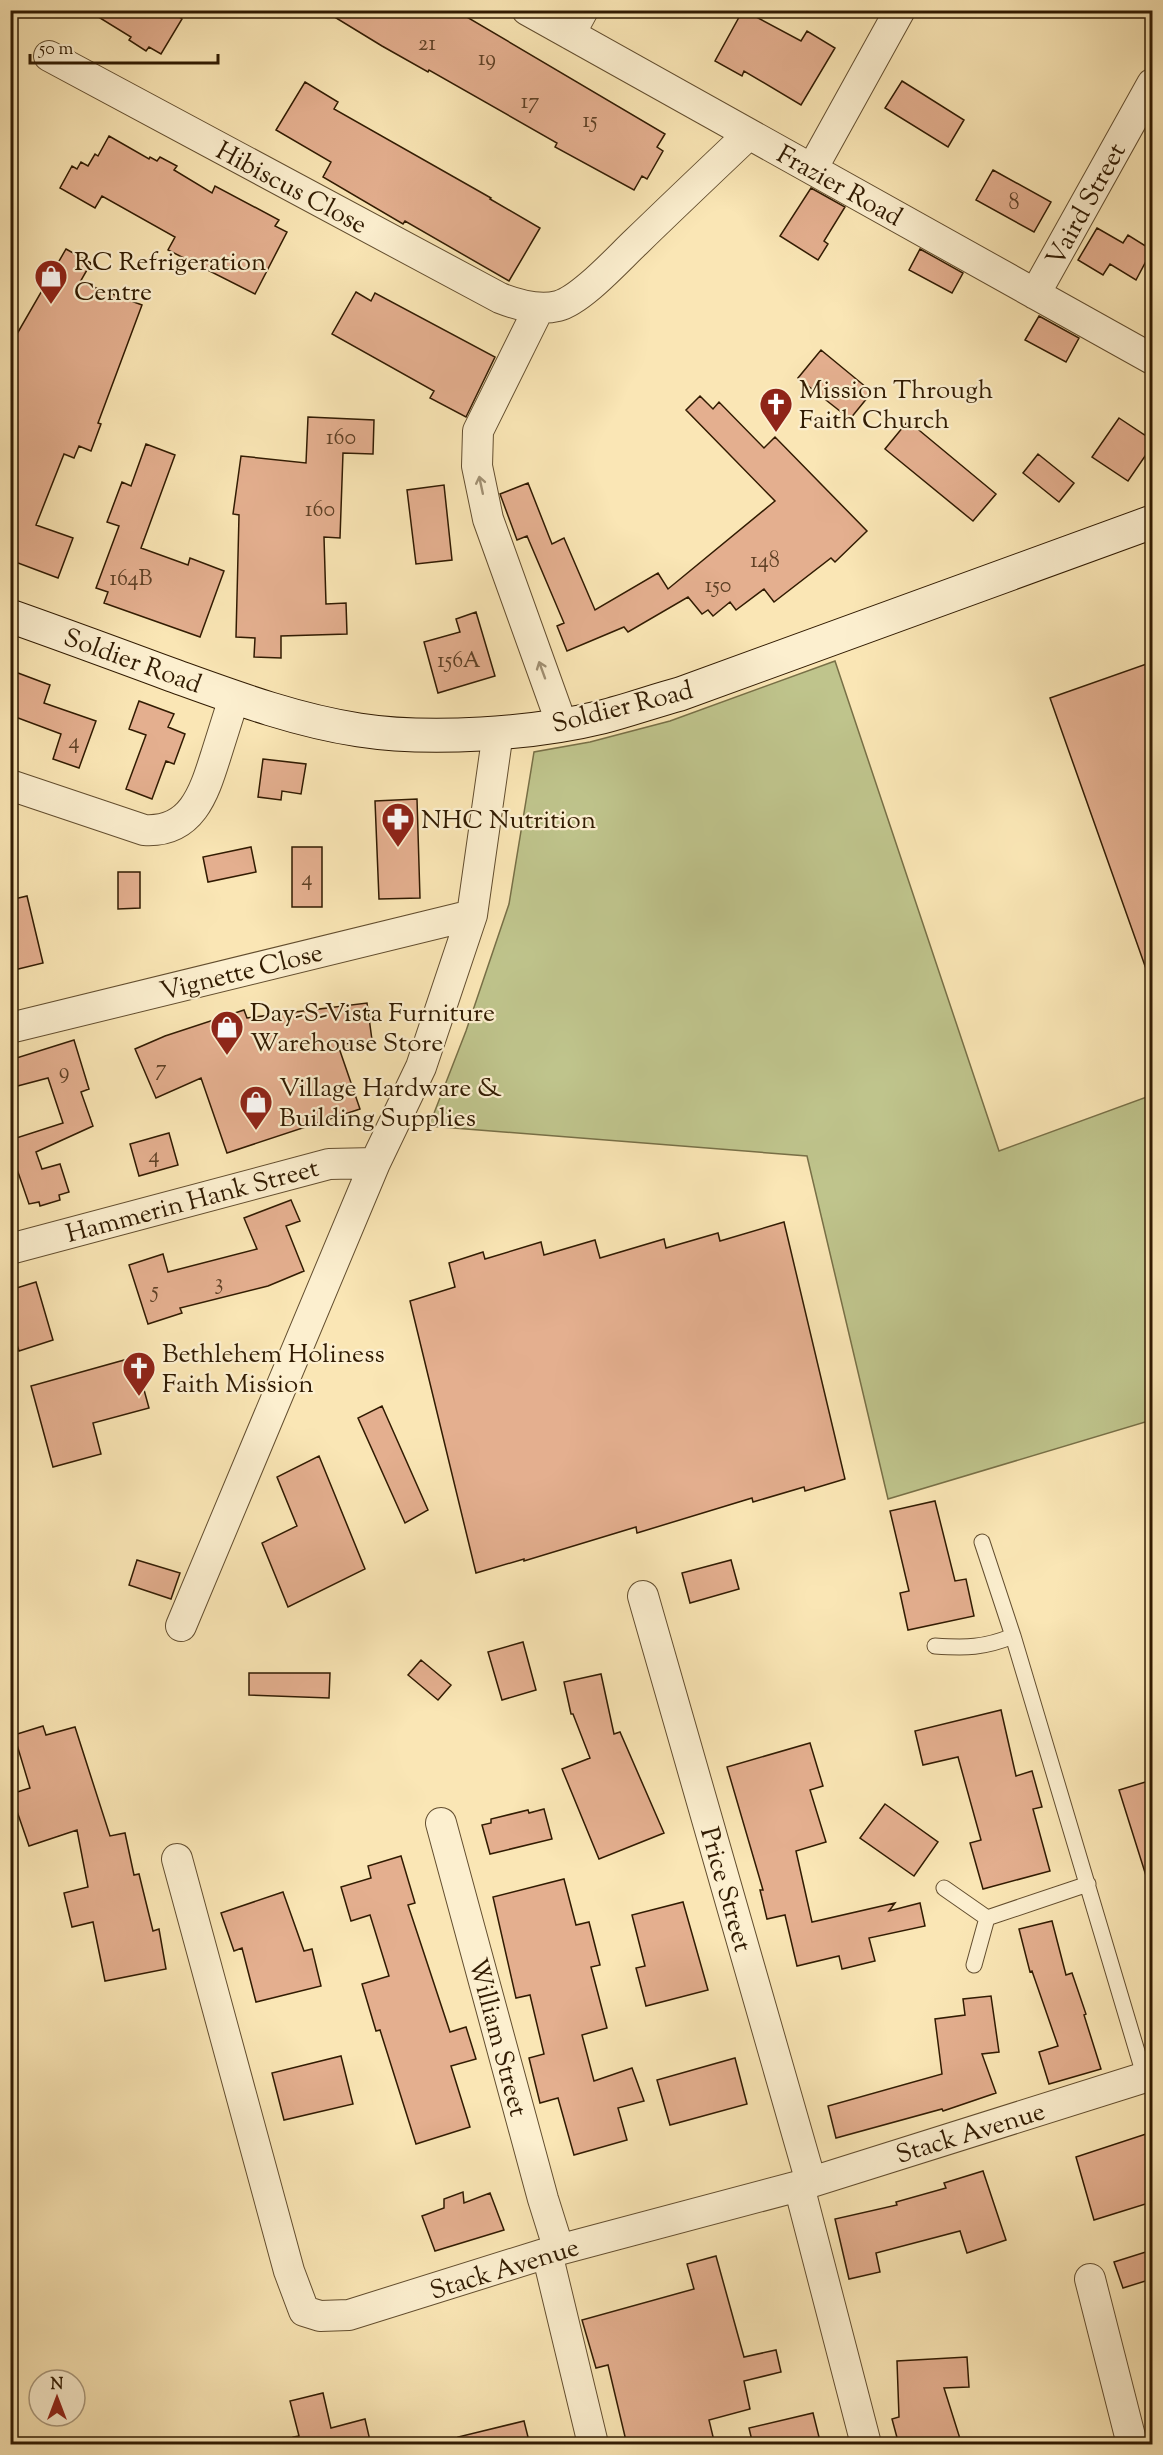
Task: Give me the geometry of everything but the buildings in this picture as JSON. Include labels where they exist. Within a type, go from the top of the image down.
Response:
[{"type":"main road","name":"Soldier Road","points":[[10,616],[234,698],[286,714],[360,730],[448,735],[498,732],[562,725],[602,717],[680,694],[1152,522]]},
{"type":"street","name":"Frazier Road","points":[[527,10],[576,22],[748,134],[1152,359]]},
{"type":"street","points":[[812,169],[900,10]]},
{"type":"street","name":"Hibiscus Close","points":[[49,56],[500,298],[519,305],[539,308],[558,306],[568,302],[600,276],[748,134]]},
{"type":"street","name":"Vaird Street","points":[[1035,294],[1152,84]]},
{"type":"street","points":[[539,308],[478,431],[477,466],[488,519],[562,725]]},
{"type":"street","points":[[10,785],[144,830],[156,831],[170,828],[192,811],[207,783],[234,698]]},
{"type":"street","points":[[181,1626],[375,1163],[421,1067],[472,915],[498,732]]},
{"type":"street","name":"Vignette Close","points":[[10,1028],[472,915]]},
{"type":"street","name":"Hammerin Hank Street","points":[[10,1249],[329,1164],[375,1163]]},
{"type":"street","name":"Price Street","points":[[643,1596],[805,2184],[866,2445]]},
{"type":"street","name":"William Street","points":[[441,1823],[553,2251],[593,2445]]},
{"type":"street","name":"Stack Avenue","points":[[177,1859],[289,2271],[304,2311],[320,2316],[350,2315],[553,2251],[805,2184],[1149,2077]]},
{"type":"street","points":[[1090,2279],[1132,2445]]},
{"type":"lane","points":[[982,1542],[1149,2077]]},
{"type":"lane","points":[[935,1646],[967,1648],[991,1646],[1013,1636]]},
{"type":"lane","points":[[987,1918],[1088,1884]]},
{"type":"lane","points":[[944,1888],[987,1918]]},
{"type":"lane","points":[[974,1965],[987,1918]]},
{"type":"green space","points":[[835,661],[999,1151],[1152,1095],[1152,1420],[888,1499],[807,1156],[429,1126],[466,1031],[509,904],[534,752],[590,742],[670,721]]},
{"type":"place","name":"RC Refrigeration Centre","points":[[51,305]]},
{"type":"place","name":"Mission Through Faith Church","points":[[776,433]]},
{"type":"place","name":"NHC Nutrition","points":[[398,848]]},
{"type":"place","name":"Day-S-Vista Furniture Warehouse Store","points":[[227,1056]]},
{"type":"place","name":"Village Hardware & Building Supplies","points":[[256,1131]]},
{"type":"place","name":"Bethlehem Holiness Faith Mission","points":[[139,1397]]}]
